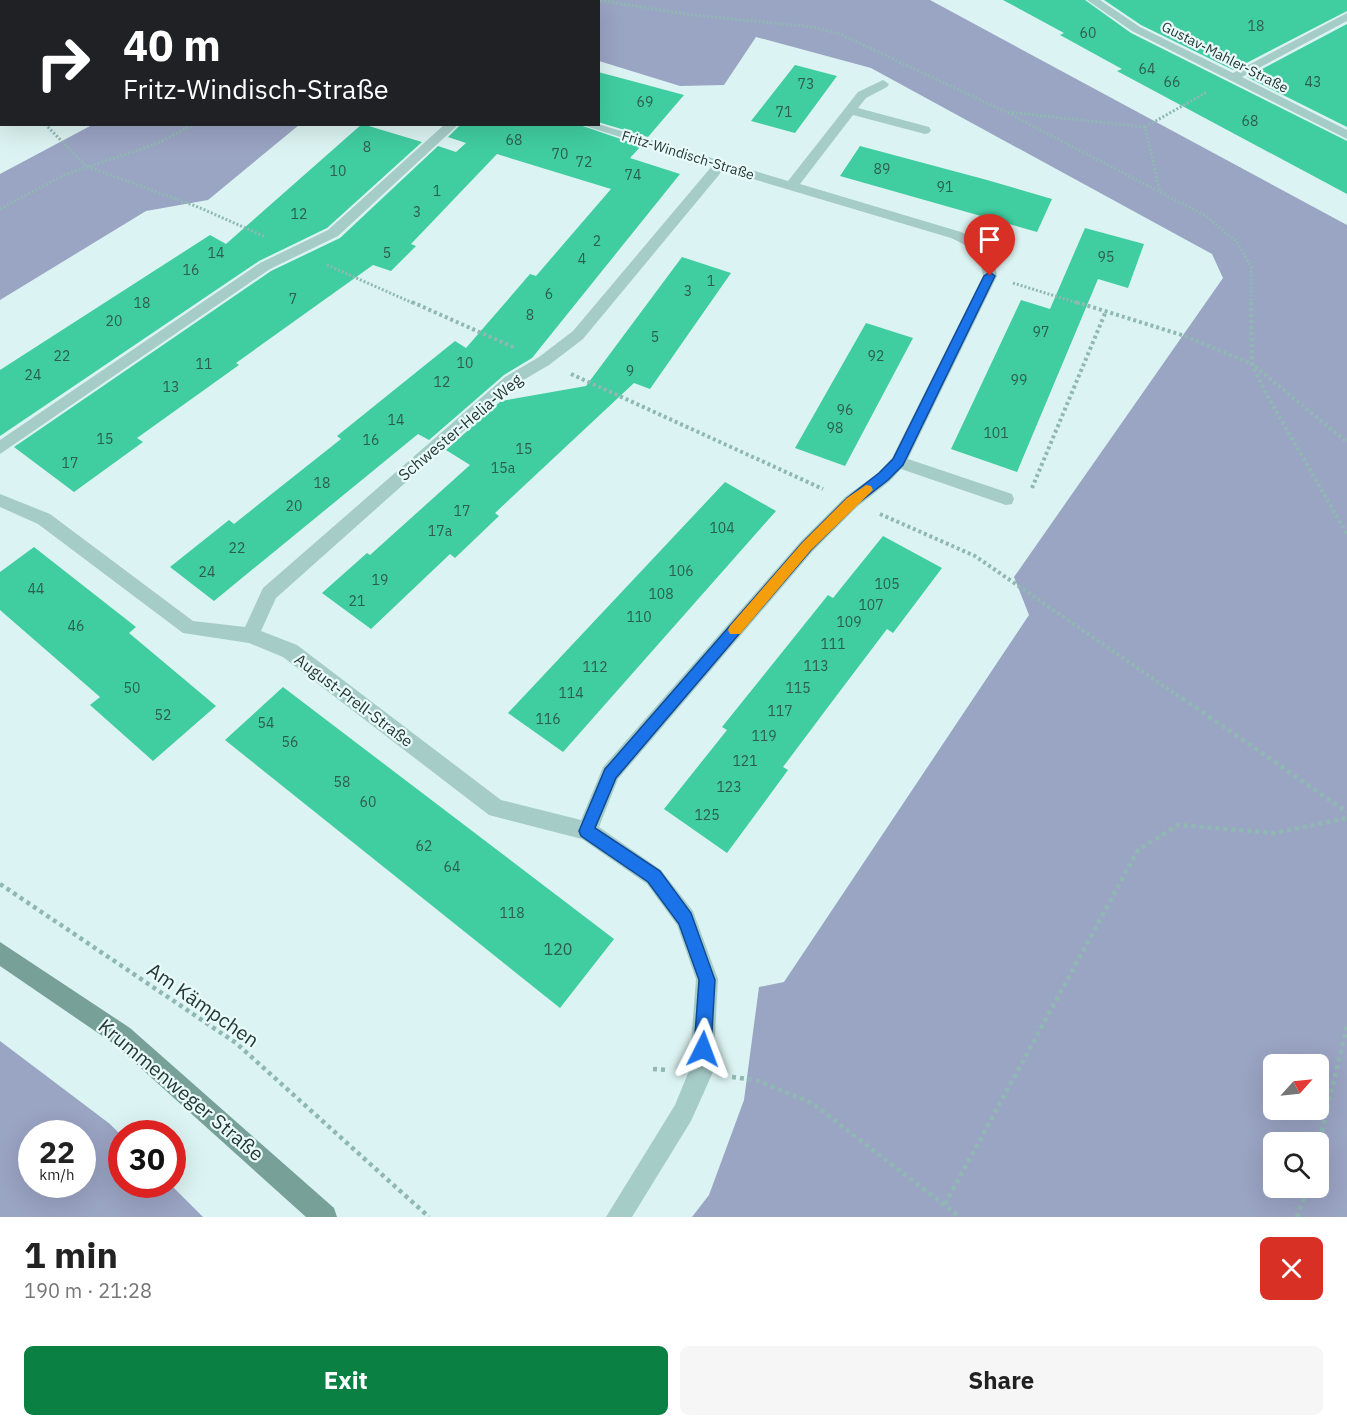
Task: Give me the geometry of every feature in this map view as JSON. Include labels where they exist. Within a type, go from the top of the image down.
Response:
[{"type":"main road","name":"Krummenweger Straße","points":[[0,953],[123,1036],[325,1217]]},
{"type":"street","name":"Gustav-Mahler-Straße","points":[[1093,0],[1136,29],[1347,135]]},
{"type":"street","points":[[1232,78],[1347,16]]},
{"type":"street","points":[[791,186],[862,95],[883,84]]},
{"type":"street","points":[[850,110],[925,130]]},
{"type":"street","points":[[0,448],[265,266],[333,233],[451,126]]},
{"type":"street","name":"Fritz-Windisch-Straße","points":[[592,126],[956,235],[977,244],[989,259],[990,276]]},
{"type":"street","name":"Schwester-Helia-Weg","points":[[250,635],[269,592],[510,381],[544,361],[578,335],[720,165]]},
{"type":"street","points":[[618,1217],[683,1113],[701,1072],[707,980],[685,919],[654,877],[587,831],[610,774],[807,546],[851,502],[884,477],[898,462],[990,276]]},
{"type":"street","points":[[898,462],[1006,499]]},
{"type":"street","name":"August-Prell-Straße","points":[[0,500],[44,519],[189,628],[250,635],[290,651],[496,808],[587,831]]},
{"type":"path","points":[[605,1],[693,15],[813,27],[840,34],[1004,111],[1206,216],[1238,242],[1251,267],[1252,364],[1264,390],[1347,534]]},
{"type":"path","points":[[1004,111],[1145,127],[1232,78]]},
{"type":"path","points":[[47,126],[87,166],[198,207]]},
{"type":"path","points":[[0,209],[54,178],[144,149],[191,126]]},
{"type":"path","points":[[1145,127],[1160,191]]},
{"type":"path","points":[[990,276],[1185,336],[1252,364],[1347,442]]},
{"type":"path","points":[[1006,499],[1026,504],[1106,311]]},
{"type":"path","points":[[851,502],[975,556],[1347,812]]},
{"type":"path","points":[[945,1204],[1138,850],[1178,825],[1274,833],[1347,818]]},
{"type":"path","name":"Am Kämpchen","points":[[0,884],[236,1043],[429,1217]]},
{"type":"path","points":[[1322,1132],[1347,1026]]},
{"type":"path","points":[[653,1069],[701,1072],[756,1080],[812,1102],[960,1217]]},
{"type":"path","points":[[1297,1217],[1304,1198]]},
{"type":"shaded area","points":[[600,0],[930,0],[1347,225],[1347,1217],[692,1217],[709,1195],[744,1100],[759,987],[784,982],[1029,615],[1014,577],[1223,278],[1212,254],[871,68],[756,37],[724,85],[680,86],[600,61]]},
{"type":"shaded area","points":[[90,126],[298,126],[208,200],[146,211],[0,300],[0,174]]},
{"type":"shaded area","points":[[0,1041],[108,1122],[108,1198],[184,1198],[203,1217],[0,1217]]},
{"type":"building","points":[[1003,0],[1085,0],[1131,33],[1347,141],[1347,194],[1117,71],[1122,69],[1060,35],[1064,33]]},
{"type":"building","points":[[1104,0],[1347,0],[1347,11],[1233,70],[1141,25]]},
{"type":"building","points":[[1347,24],[1347,127],[1247,77]]},
{"type":"building","points":[[795,65],[837,76],[795,133],[751,121]]},
{"type":"building","points":[[600,73],[684,95],[648,137],[600,123]]},
{"type":"building","points":[[360,126],[369,126],[422,142],[327,228],[259,261],[0,436],[0,370],[210,235],[226,244]]},
{"type":"building","points":[[459,126],[583,126],[641,146],[630,158],[680,174],[532,358],[504,375],[429,440],[418,434],[214,601],[170,567],[229,520],[234,524],[341,439],[337,436],[455,341],[466,348],[530,274],[536,276],[611,189],[497,154],[411,244],[416,246],[391,271],[373,265],[236,363],[239,365],[137,438],[143,442],[74,492],[14,447],[271,271],[340,238],[438,146],[456,152],[466,143],[448,137]]},
{"type":"building","points":[[860,146],[1052,199],[1037,232],[840,176]]},
{"type":"building","points":[[1085,228],[1144,244],[1128,288],[1098,279],[1017,472],[951,449],[1021,300],[1050,309]]},
{"type":"building","points":[[682,257],[731,273],[650,389],[634,383],[495,513],[499,516],[455,558],[450,554],[371,629],[322,593],[367,553],[370,555],[470,465],[446,450],[501,401],[586,386]]},
{"type":"building","points":[[866,323],[913,338],[845,466],[795,448]]},
{"type":"building","points":[[725,482],[776,511],[563,752],[508,713]]},
{"type":"building","points":[[883,536],[942,568],[893,633],[887,629],[837,695],[783,767],[788,770],[727,853],[664,809],[727,730],[722,727],[828,595],[833,598]]},
{"type":"building","points":[[34,547],[136,627],[129,633],[216,706],[153,761],[90,705],[100,697],[0,610],[0,572]]},
{"type":"building","points":[[283,687],[614,939],[560,1008],[225,740]]},
{"type":"slow traffic","points":[[735,630],[807,546],[866,490]]},
{"type":"route","points":[[703,1049],[707,980],[685,919],[654,877],[587,831],[598,799],[610,774],[807,546],[851,502],[884,477],[898,462],[990,276]]}]
